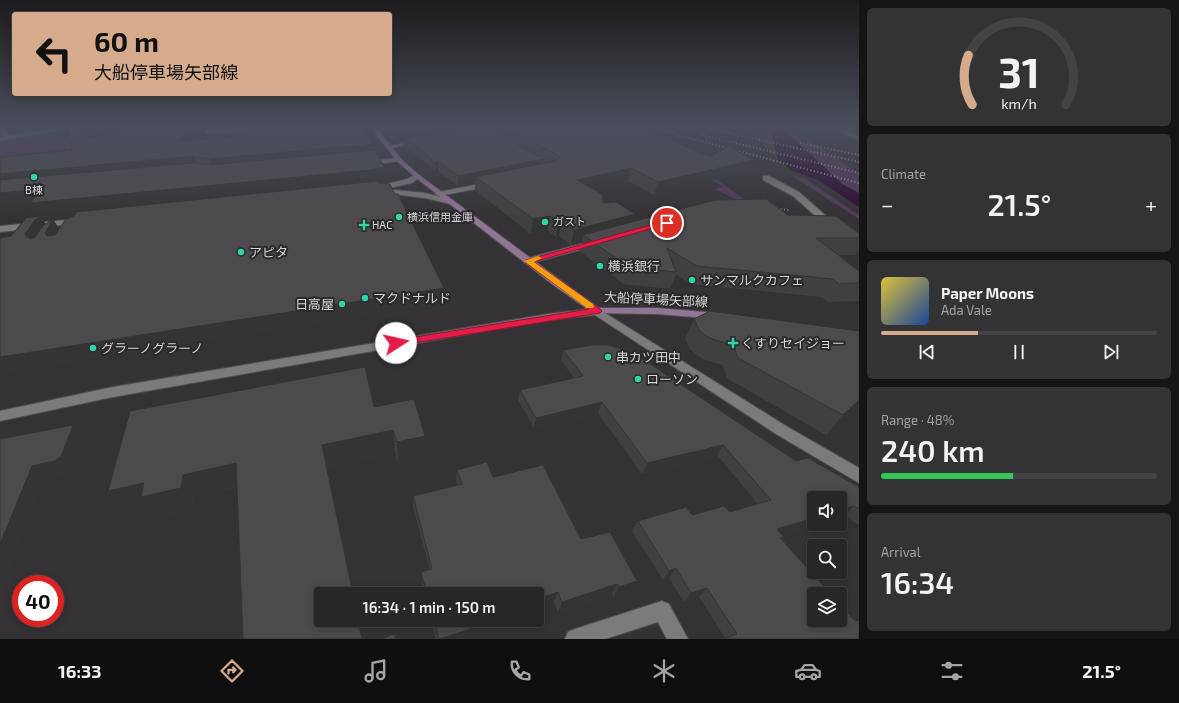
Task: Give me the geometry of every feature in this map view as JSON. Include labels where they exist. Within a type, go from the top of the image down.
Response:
[{"type":"main road","name":"大船停車場矢部線","points":[[396,157],[439,194],[597,311],[657,311],[731,317]]},
{"type":"street","points":[[361,164],[398,160]]},
{"type":"street","points":[[417,176],[409,181],[368,190],[419,194],[450,202]]},
{"type":"street","points":[[766,178],[796,194],[837,230]]},
{"type":"street","points":[[439,194],[499,182]]},
{"type":"street","points":[[25,226],[46,235],[83,220]]},
{"type":"street","points":[[0,229],[25,226],[67,226]]},
{"type":"street","points":[[528,261],[606,240]]},
{"type":"street","points":[[0,416],[113,392],[541,318],[597,311],[781,430],[859,476]]},
{"type":"street","points":[[575,639],[662,611],[678,639]]},
{"type":"path","points":[[772,209],[815,211]]},
{"type":"shaded area","points":[[0,157],[59,157],[0,173]]},
{"type":"shaded area","points":[[777,157],[813,157],[842,184],[859,193],[859,207],[818,180],[790,170]]},
{"type":"shaded area","points":[[813,157],[834,157],[859,174],[859,193],[842,184]]},
{"type":"shaded area","points":[[689,159],[745,200],[740,201],[714,189],[723,187],[684,160]]},
{"type":"shaded area","points":[[791,175],[806,179],[859,215],[859,219]]},
{"type":"building","points":[[2,157],[185,157],[0,174],[0,159]]},
{"type":"building","points":[[198,157],[234,157],[210,159]]},
{"type":"building","points":[[300,157],[379,157],[384,167],[370,170],[30,203],[41,189],[0,193],[0,180],[194,163],[209,165]]},
{"type":"building","points":[[429,157],[540,157],[544,159],[458,176],[438,161],[435,162]]},
{"type":"building","points":[[559,157],[748,157],[754,160],[658,182],[631,168],[577,180],[602,194],[603,203],[616,202],[635,214],[574,230],[562,221],[558,222],[550,216],[533,219],[476,177],[555,161],[560,158]]},
{"type":"building","name":"アピタ","points":[[378,181],[379,183],[390,184],[395,194],[398,194],[444,288],[0,357],[0,238],[11,236],[26,218],[41,216],[35,220],[25,234],[31,239],[35,237],[43,226],[53,219],[45,233],[47,236],[55,235],[65,220],[75,215],[76,212]]},
{"type":"building","points":[[766,199],[788,215],[836,216],[859,233],[859,238],[816,238],[859,271],[859,283],[839,284],[833,279],[697,266],[667,248],[676,272],[629,267],[583,235],[715,200]]},
{"type":"building","points":[[710,311],[859,331],[859,400],[843,415],[738,358],[733,345],[715,340],[706,336],[699,330],[694,319]]},
{"type":"building","points":[[592,345],[608,345],[627,351],[647,362],[796,461],[808,458],[859,487],[859,509],[854,506],[847,508],[847,491],[807,491],[807,520],[777,529],[784,537],[780,538],[807,568],[807,579],[817,579],[825,587],[807,587],[807,627],[847,627],[847,612],[855,621],[859,620],[859,639],[723,639],[737,634],[707,588],[691,593],[676,568],[669,571],[638,521],[686,507],[692,515],[724,506],[730,512],[771,500],[723,445],[647,463],[602,402],[536,418],[520,390],[583,376],[563,350]]},
{"type":"building","points":[[365,367],[374,407],[414,399],[425,436],[397,442],[393,430],[322,445],[352,587],[314,587],[314,627],[359,627],[362,639],[243,639],[236,463],[183,475],[181,488],[141,497],[144,483],[108,491],[130,411]]},
{"type":"building","points":[[73,425],[61,457],[54,461],[32,466],[0,544],[0,439]]},
{"type":"building","points":[[487,462],[493,477],[543,465],[581,539],[610,532],[637,581],[619,587],[617,584],[562,602],[558,592],[544,597],[544,587],[425,587],[421,572],[432,569],[413,496],[462,484],[457,470]]},
{"type":"building","points":[[436,627],[476,627],[439,639]]},
{"type":"building","points":[[394,634],[396,639],[381,639]]},
{"type":"railway","points":[[760,157],[859,183]]},
{"type":"railway","points":[[792,157],[859,173]]},
{"type":"railway","points":[[836,157],[859,162]]},
{"type":"slow traffic","points":[[538,258],[528,261],[590,306]]},
{"type":"place","name":"B棟","points":[[34,177]]},
{"type":"place","name":"横浜信用金庫","points":[[399,217]]},
{"type":"place","name":"ガスト","points":[[545,222]]},
{"type":"place","name":"HAC","points":[[364,225]]},
{"type":"place","name":"アピタ","points":[[241,252]]},
{"type":"place","name":"横浜銀行","points":[[600,266]]},
{"type":"place","name":"サンマルクカフェ","points":[[692,280]]},
{"type":"place","name":"マクドナルド","points":[[365,298]]},
{"type":"place","name":"日高屋","points":[[342,304]]},
{"type":"place","name":"くすりセイジョー","points":[[733,343]]},
{"type":"place","name":"グラーノグラーノ","points":[[93,348]]},
{"type":"place","name":"串カツ田中","points":[[608,357]]},
{"type":"place","name":"ローソン","points":[[638,379]]},
{"type":"route","points":[[396,343],[548,317],[597,311],[528,261],[667,223]]}]
